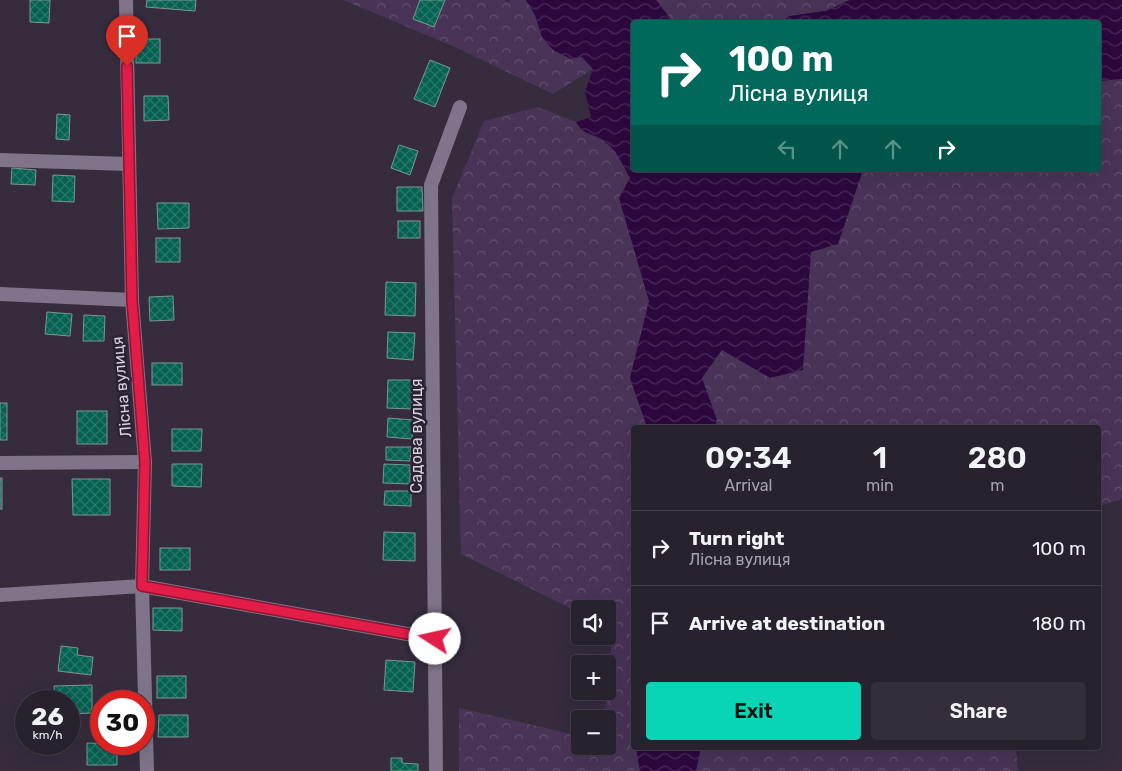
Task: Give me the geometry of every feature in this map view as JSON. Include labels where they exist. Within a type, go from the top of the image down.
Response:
[{"type":"street","name":"Лісна вулиця","points":[[126,0],[132,300],[145,462],[142,586],[147,771]]},
{"type":"street","name":"Садова вулиця","points":[[436,771],[432,185],[460,107]]},
{"type":"street","points":[[0,160],[129,164]]},
{"type":"street","points":[[0,294],[132,300]]},
{"type":"street","points":[[0,463],[145,462]]},
{"type":"street","points":[[0,595],[142,586],[435,639]]},
{"type":"green space","points":[[343,0],[504,0],[508,2],[511,0],[526,0],[535,15],[542,37],[582,57],[593,69],[553,94],[455,47]]},
{"type":"green space","points":[[656,0],[849,0],[826,11],[789,16],[784,20],[671,20]]},
{"type":"green space","points":[[1122,39],[1122,499],[1101,505],[1101,425],[676,425],[737,172],[1101,172],[1101,44]]},
{"type":"green space","points":[[538,107],[576,122],[582,131],[602,140],[618,154],[630,178],[619,198],[649,301],[630,378],[646,425],[631,425],[631,750],[1016,750],[1018,771],[459,771],[459,708],[571,734],[571,755],[616,755],[616,710],[604,710],[608,700],[616,700],[616,655],[611,655],[611,645],[616,645],[616,600],[571,600],[571,609],[461,554],[452,198],[484,121]]},
{"type":"water","points":[[526,0],[656,0],[671,20],[631,20],[631,172],[862,172],[838,244],[811,252],[803,370],[770,378],[722,350],[702,378],[717,420],[716,425],[646,425],[630,378],[649,301],[619,198],[630,178],[611,147],[602,139],[585,132],[576,122],[591,117],[585,92],[593,69],[582,57],[571,59],[553,50],[542,37],[535,15]]},
{"type":"water","points":[[850,0],[1122,0],[1122,79],[1101,81],[1101,20],[784,20],[789,16],[826,11]]},
{"type":"water","points":[[636,750],[701,750],[696,771],[640,771]]},
{"type":"building","points":[[30,0],[50,0],[49,23],[30,22]]},
{"type":"building","points":[[147,0],[196,0],[195,11],[146,7]]},
{"type":"building","points":[[420,0],[445,0],[434,27],[413,19]]},
{"type":"building","points":[[136,39],[160,39],[160,63],[136,63]]},
{"type":"building","points":[[430,60],[450,68],[435,107],[414,99]]},
{"type":"building","points":[[144,96],[168,96],[169,120],[144,121]]},
{"type":"building","points":[[57,114],[70,115],[69,140],[56,139]]},
{"type":"building","points":[[399,145],[418,151],[410,175],[391,168]]},
{"type":"building","points":[[12,168],[36,170],[35,185],[11,184]]},
{"type":"building","points":[[53,175],[75,176],[74,202],[52,201]]},
{"type":"building","points":[[397,187],[422,187],[423,211],[397,211]]},
{"type":"building","points":[[157,203],[189,203],[189,228],[158,229]]},
{"type":"building","points":[[398,221],[420,221],[420,238],[398,238]]},
{"type":"building","points":[[156,238],[180,238],[180,262],[156,262]]},
{"type":"building","points":[[386,282],[416,283],[415,316],[385,315]]},
{"type":"building","points":[[173,296],[174,320],[150,321],[149,297]]},
{"type":"building","points":[[47,312],[72,314],[70,336],[45,334]]},
{"type":"building","points":[[84,315],[105,316],[104,341],[83,341]]},
{"type":"building","points":[[388,332],[415,333],[413,360],[387,358]]},
{"type":"building","points":[[152,363],[182,363],[182,385],[152,385]]},
{"type":"building","points":[[388,380],[412,380],[411,409],[387,408]]},
{"type":"building","points":[[0,403],[7,403],[7,440],[0,440]]},
{"type":"building","points":[[77,411],[107,411],[107,444],[77,444]]},
{"type":"building","points":[[388,418],[413,420],[412,439],[387,437]]},
{"type":"building","points":[[172,429],[202,429],[201,451],[172,451]]},
{"type":"building","points":[[386,447],[411,447],[410,461],[386,460]]},
{"type":"building","points":[[172,464],[202,464],[201,487],[172,486]]},
{"type":"building","points":[[384,464],[410,465],[410,484],[383,483]]},
{"type":"building","points":[[0,478],[2,478],[2,509],[0,509]]},
{"type":"building","points":[[72,479],[110,479],[110,515],[73,515]]},
{"type":"building","points":[[385,491],[411,491],[411,506],[384,505]]},
{"type":"building","points":[[384,532],[415,533],[415,561],[383,560]]},
{"type":"building","points":[[160,548],[190,548],[190,570],[160,570]]},
{"type":"building","points":[[153,608],[182,608],[182,631],[153,630]]},
{"type":"building","points":[[61,646],[78,648],[77,655],[93,657],[91,675],[58,671]]},
{"type":"building","points":[[386,660],[415,662],[413,692],[384,690]]},
{"type":"building","points":[[157,676],[186,676],[186,698],[157,698]]},
{"type":"building","points":[[92,685],[92,690],[90,690],[90,713],[80,714],[80,690],[54,690],[54,686]]},
{"type":"building","points":[[159,715],[188,715],[188,737],[158,737]]},
{"type":"building","points":[[87,743],[90,743],[90,755],[117,755],[117,765],[87,765]]},
{"type":"building","points":[[391,758],[402,758],[402,763],[418,764],[418,771],[391,771]]},
{"type":"route","points":[[127,66],[132,300],[145,462],[142,586],[435,639]]}]
